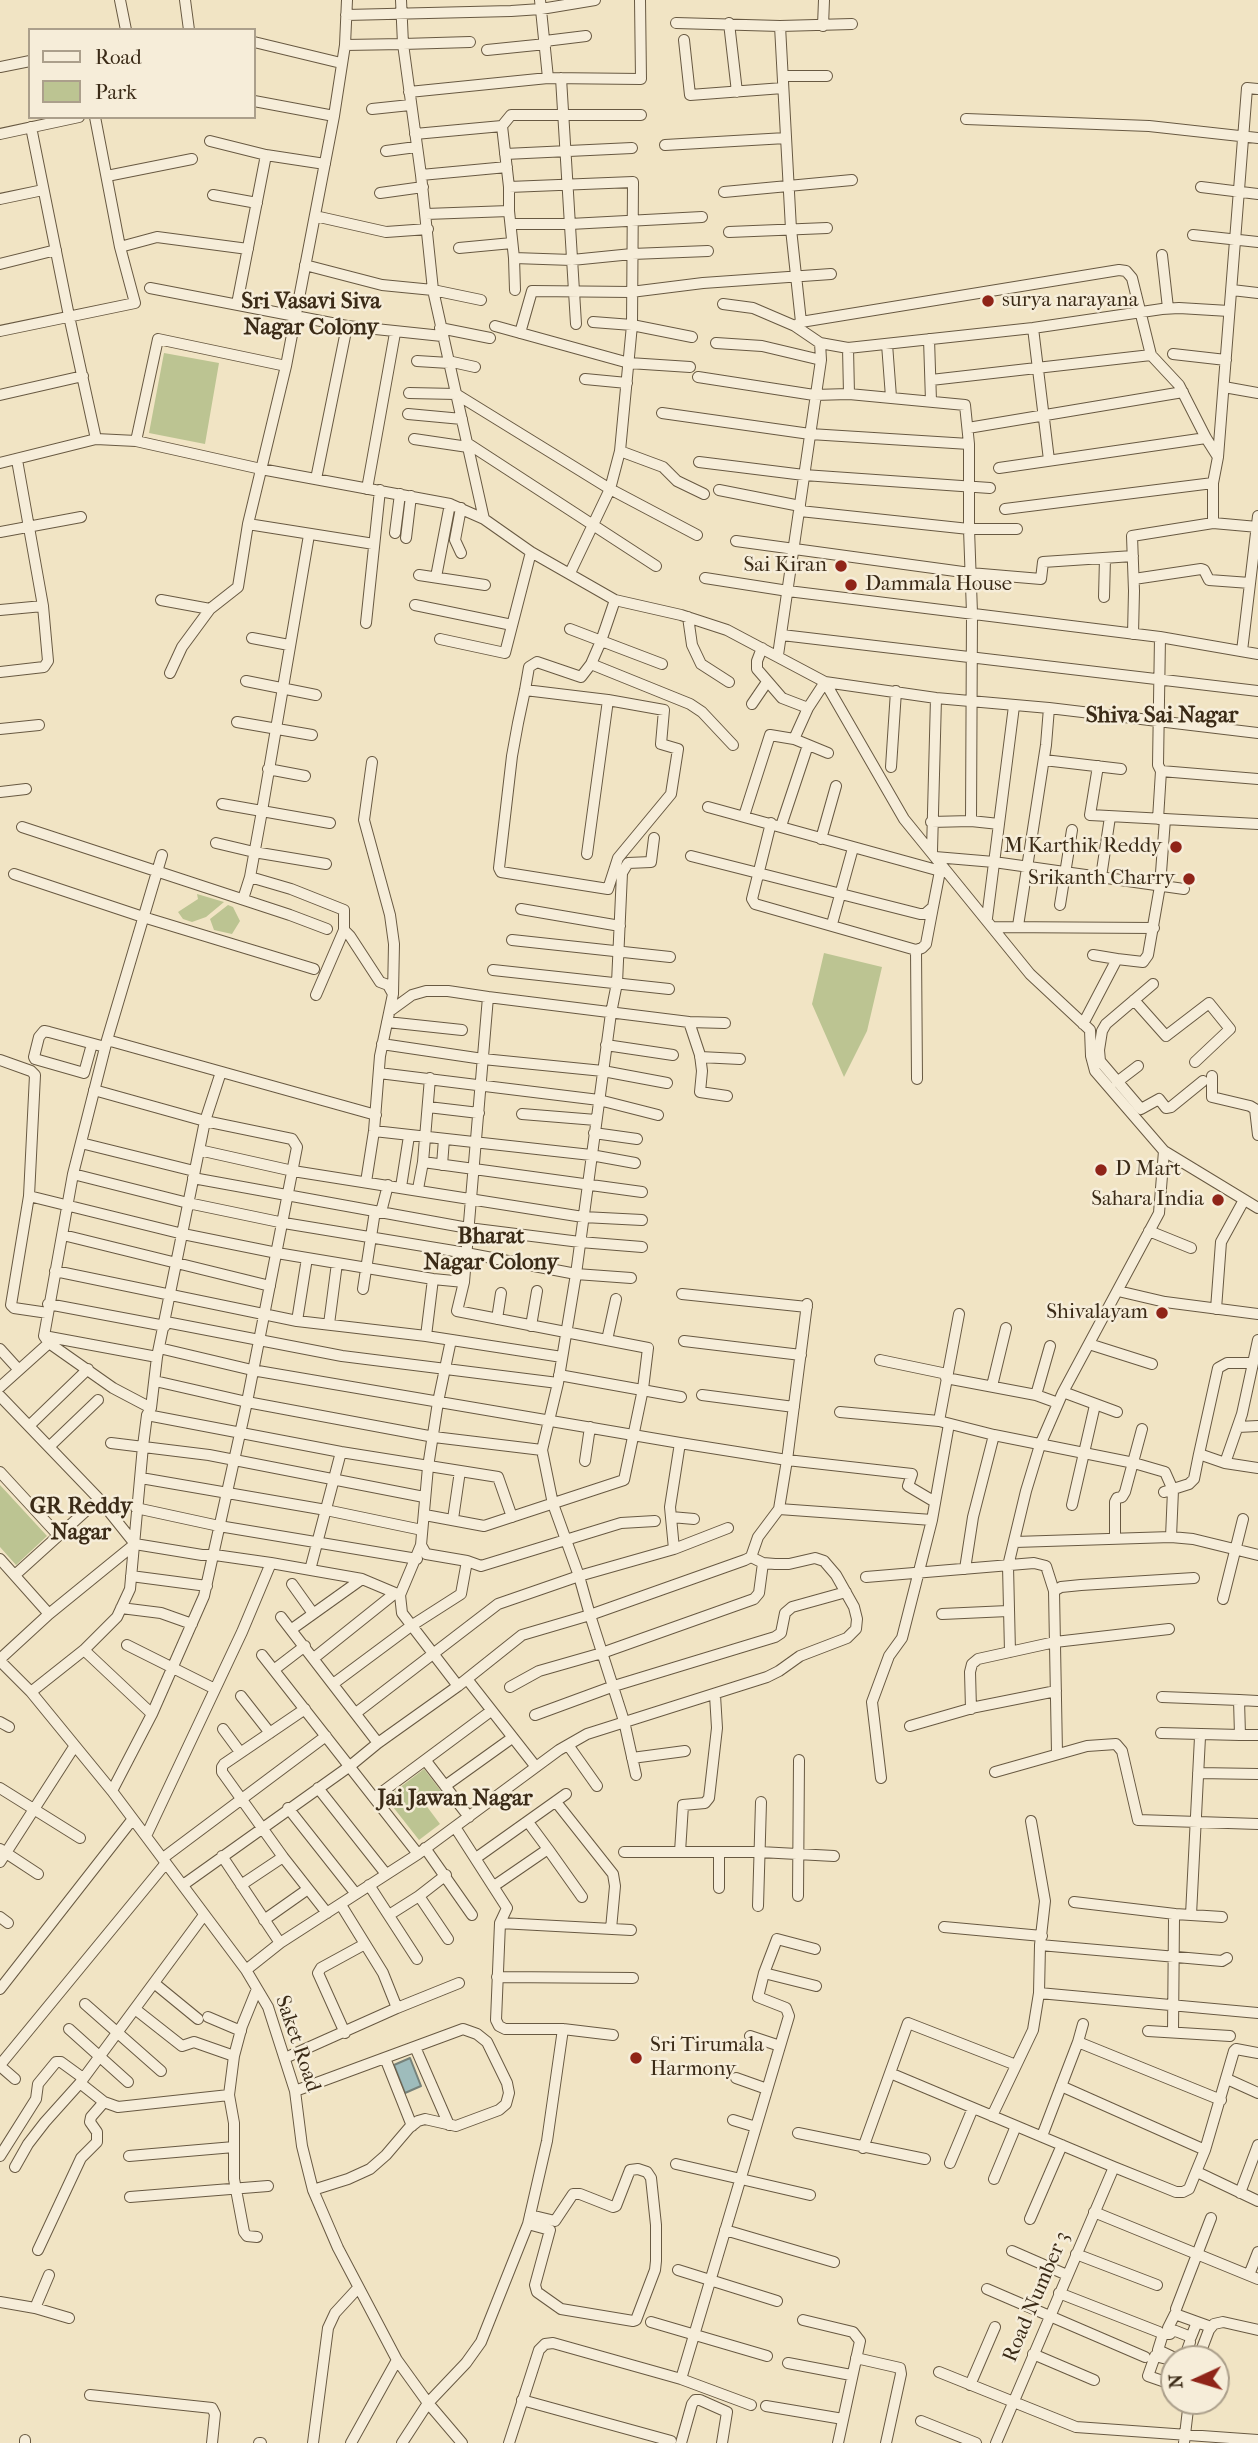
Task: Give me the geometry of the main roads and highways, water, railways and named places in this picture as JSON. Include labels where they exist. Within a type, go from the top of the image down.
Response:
[{"type":"water","points":[[410,2058],[421,2086],[405,2093],[394,2065]]},
{"type":"place","name":"surya narayana","points":[[988,301]]},
{"type":"place","name":"Sai Kiran","points":[[841,566]]},
{"type":"place","name":"Dammala House","points":[[851,585]]},
{"type":"place","name":"M Karthik Reddy","points":[[1176,847]]},
{"type":"place","name":"Srikanth Charry","points":[[1189,879]]},
{"type":"place","name":"D Mart","points":[[1101,1170]]},
{"type":"place","name":"Sahara India","points":[[1218,1200]]},
{"type":"place","name":"Shivalayam","points":[[1162,1313]]},
{"type":"place","name":"Sri Tirumala Harmony","points":[[636,2058]]},
{"type":"district","name":"Sri Vasavi Siva Nagar Colony","points":[[311,315]]},
{"type":"district","name":"Shiva Sai Nagar","points":[[1162,716]]},
{"type":"district","name":"Bharat Nagar Colony","points":[[491,1250]]},
{"type":"district","name":"GR Reddy Nagar","points":[[81,1520]]},
{"type":"district","name":"Jai Jawan Nagar","points":[[455,1799]]}]
